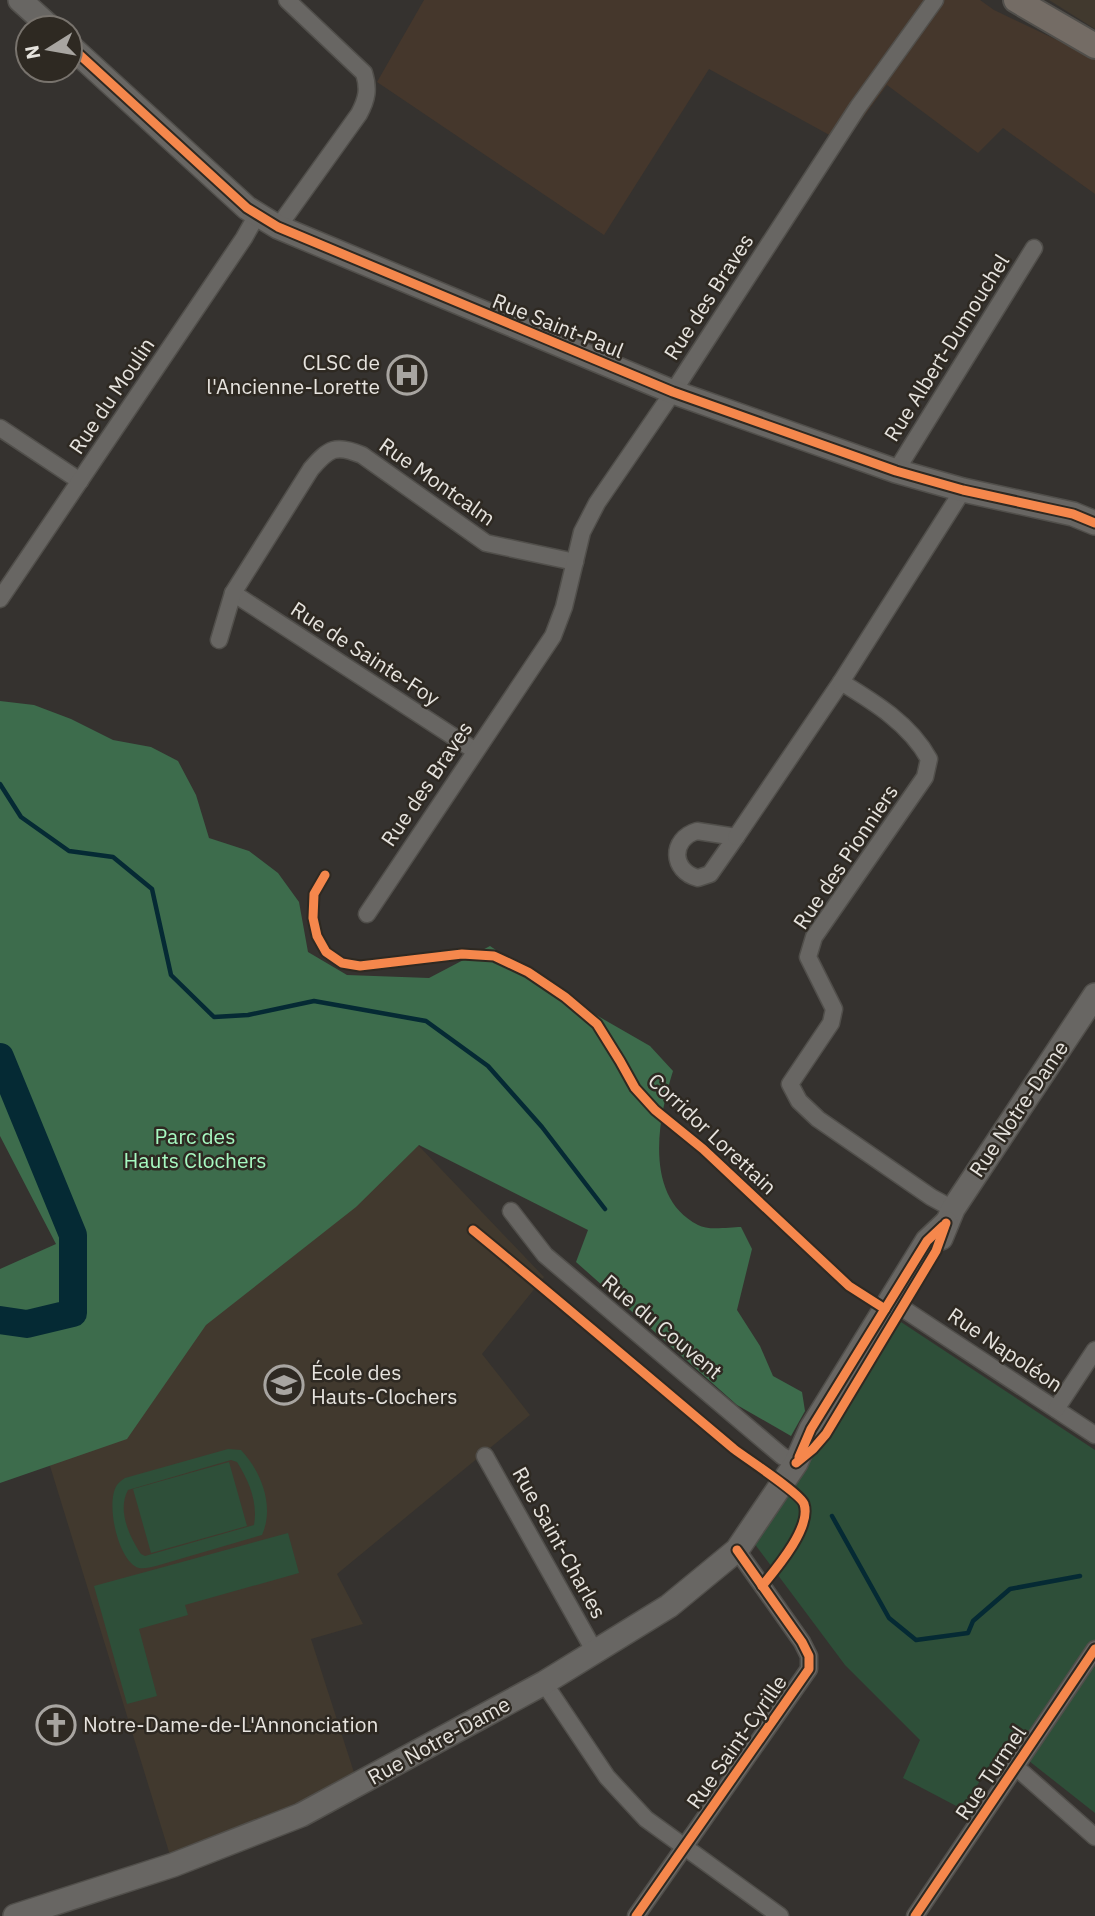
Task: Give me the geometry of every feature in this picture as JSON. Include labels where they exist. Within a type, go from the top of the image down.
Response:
[{"type":"main road","points":[[1016,0],[1095,46]]},
{"type":"street","points":[[20,0],[36,14]]},
{"type":"street","name":"Rue des Braves","points":[[367,914],[552,635],[564,607],[582,532],[597,503],[673,393],[858,107],[935,0]]},
{"type":"street","points":[[278,227],[367,99],[364,74],[294,2]]},
{"type":"street","name":"Rue Saint-Paul","points":[[84,59],[257,215],[278,227],[673,393],[896,471],[963,490],[1073,514],[1095,523]]},
{"type":"street","name":"Rue du Moulin","points":[[0,599],[257,215]]},
{"type":"street","name":"Rue Albert-Dumouchel","points":[[896,471],[1034,248]]},
{"type":"street","points":[[0,428],[80,481]]},
{"type":"street","name":"Rue Montcalm","points":[[219,640],[233,593],[311,469],[322,456],[335,448],[349,449],[362,455],[486,542],[575,562]]},
{"type":"street","points":[[736,837],[841,682],[963,490]]},
{"type":"street","name":"Rue de Sainte-Foy","points":[[233,593],[474,750]]},
{"type":"street","name":"Rue des Pionniers","points":[[841,682],[876,702],[920,741],[929,759],[925,777],[814,937],[808,957],[834,1009],[831,1023],[790,1084],[799,1101],[818,1119],[931,1197],[949,1216]]},
{"type":"street","name":"Rue Notre-Dame","points":[[15,1916],[58,1909],[301,1815],[544,1684],[669,1606],[737,1549],[796,1463],[813,1449],[825,1434],[897,1303],[936,1251],[949,1216],[1095,995]]},
{"type":"street","name":"Rue du Couvent","points":[[512,1211],[545,1255],[782,1456],[796,1463]]},
{"type":"street","name":"Rue Napoléon","points":[[897,1303],[1095,1435]]},
{"type":"street","points":[[1056,1409],[1095,1350]]},
{"type":"street","name":"Rue Saint-Charles","points":[[485,1456],[595,1652]]},
{"type":"street","name":"Rue Saint-Cyrille","points":[[636,1916],[809,1669],[809,1656],[802,1642],[737,1549]]},
{"type":"street","name":"Rue Turmel","points":[[915,1916],[1095,1649]]},
{"type":"street","points":[[544,1684],[607,1777],[646,1819],[780,1916]]},
{"type":"street","points":[[1016,1767],[1095,1837]]},
{"type":"shaded area","points":[[424,0],[980,0],[994,10],[1095,58],[1095,194],[1003,128],[978,153],[887,85],[844,143],[709,69],[604,235],[377,82]]},
{"type":"shaded area","points":[[1049,0],[1095,0],[1095,29]]},
{"type":"shaded area","name":"École des Hauts-Clochers","points":[[418,1145],[544,1277],[482,1354],[530,1415],[337,1574],[363,1624],[311,1639],[359,1788],[173,1865],[50,1466],[73,1313]]},
{"type":"green space","name":"Parc des Hauts Clochers","points":[[0,701],[34,705],[71,719],[113,740],[151,747],[178,761],[196,795],[209,838],[249,851],[278,873],[299,902],[308,952],[347,975],[429,978],[490,946],[570,1000],[650,1046],[673,1071],[663,1111],[659,1155],[669,1196],[681,1212],[702,1227],[741,1227],[752,1249],[737,1310],[760,1346],[773,1376],[802,1392],[805,1411],[791,1436],[737,1405],[576,1262],[588,1230],[419,1145],[356,1207],[206,1325],[127,1439],[0,1483],[0,1269],[56,1244],[0,1136]]},
{"type":"green space","points":[[901,1322],[1095,1450],[1095,1813],[1005,1742],[962,1809],[903,1778],[920,1740],[845,1665],[754,1543]]},
{"type":"green space","points":[[228,1449],[241,1450],[255,1468],[264,1490],[267,1512],[262,1535],[156,1566],[139,1568],[125,1555],[113,1517],[114,1493],[125,1478]],"holes":[[[231,1460],[237,1462],[251,1492],[255,1508],[254,1525],[145,1556],[141,1554],[132,1539],[124,1514],[128,1490]]]},
{"type":"green space","points":[[229,1462],[247,1526],[151,1553],[133,1489]]},
{"type":"green space","points":[[288,1533],[299,1573],[185,1605],[188,1615],[139,1629],[157,1696],[127,1704],[94,1586]]},
{"type":"waterway","points":[[0,784],[21,817],[69,851],[113,857],[152,889],[171,975],[214,1017],[248,1015],[314,1001],[426,1021],[488,1066],[542,1127],[605,1209]]},
{"type":"waterway","points":[[0,1057],[73,1235],[73,1313],[27,1324],[0,1320]]},
{"type":"waterway","points":[[832,1516],[889,1618],[916,1640],[968,1633],[973,1621],[1010,1589],[1080,1576]]},
{"type":"cycle path","points":[[84,59],[247,208],[278,227],[673,392],[896,471],[963,490],[1073,514],[1095,523]]},
{"type":"cycle path","name":"Corridor Lorettain","points":[[325,875],[314,894],[313,918],[317,936],[326,952],[342,963],[360,966],[462,954],[494,956],[528,972],[565,997],[597,1024],[635,1088],[655,1110],[703,1149],[849,1286],[885,1309]]},
{"type":"cycle path","points":[[796,1463],[826,1434],[936,1251],[946,1223]]},
{"type":"cycle path","points":[[799,1457],[811,1429],[927,1241],[943,1226]]},
{"type":"cycle path","points":[[473,1230],[734,1449],[801,1499],[805,1513],[798,1536],[762,1586]]},
{"type":"cycle path","points":[[636,1916],[809,1669],[809,1656],[802,1642],[737,1550]]},
{"type":"cycle path","points":[[915,1916],[1095,1649]]},
{"type":"place","name":"CLSC de l'Ancienne-Lorette","points":[[407,375]]},
{"type":"place","name":"École des Hauts-Clochers","points":[[284,1385]]},
{"type":"place","name":"Notre-Dame-de-L'Annonciation","points":[[56,1725]]}]
